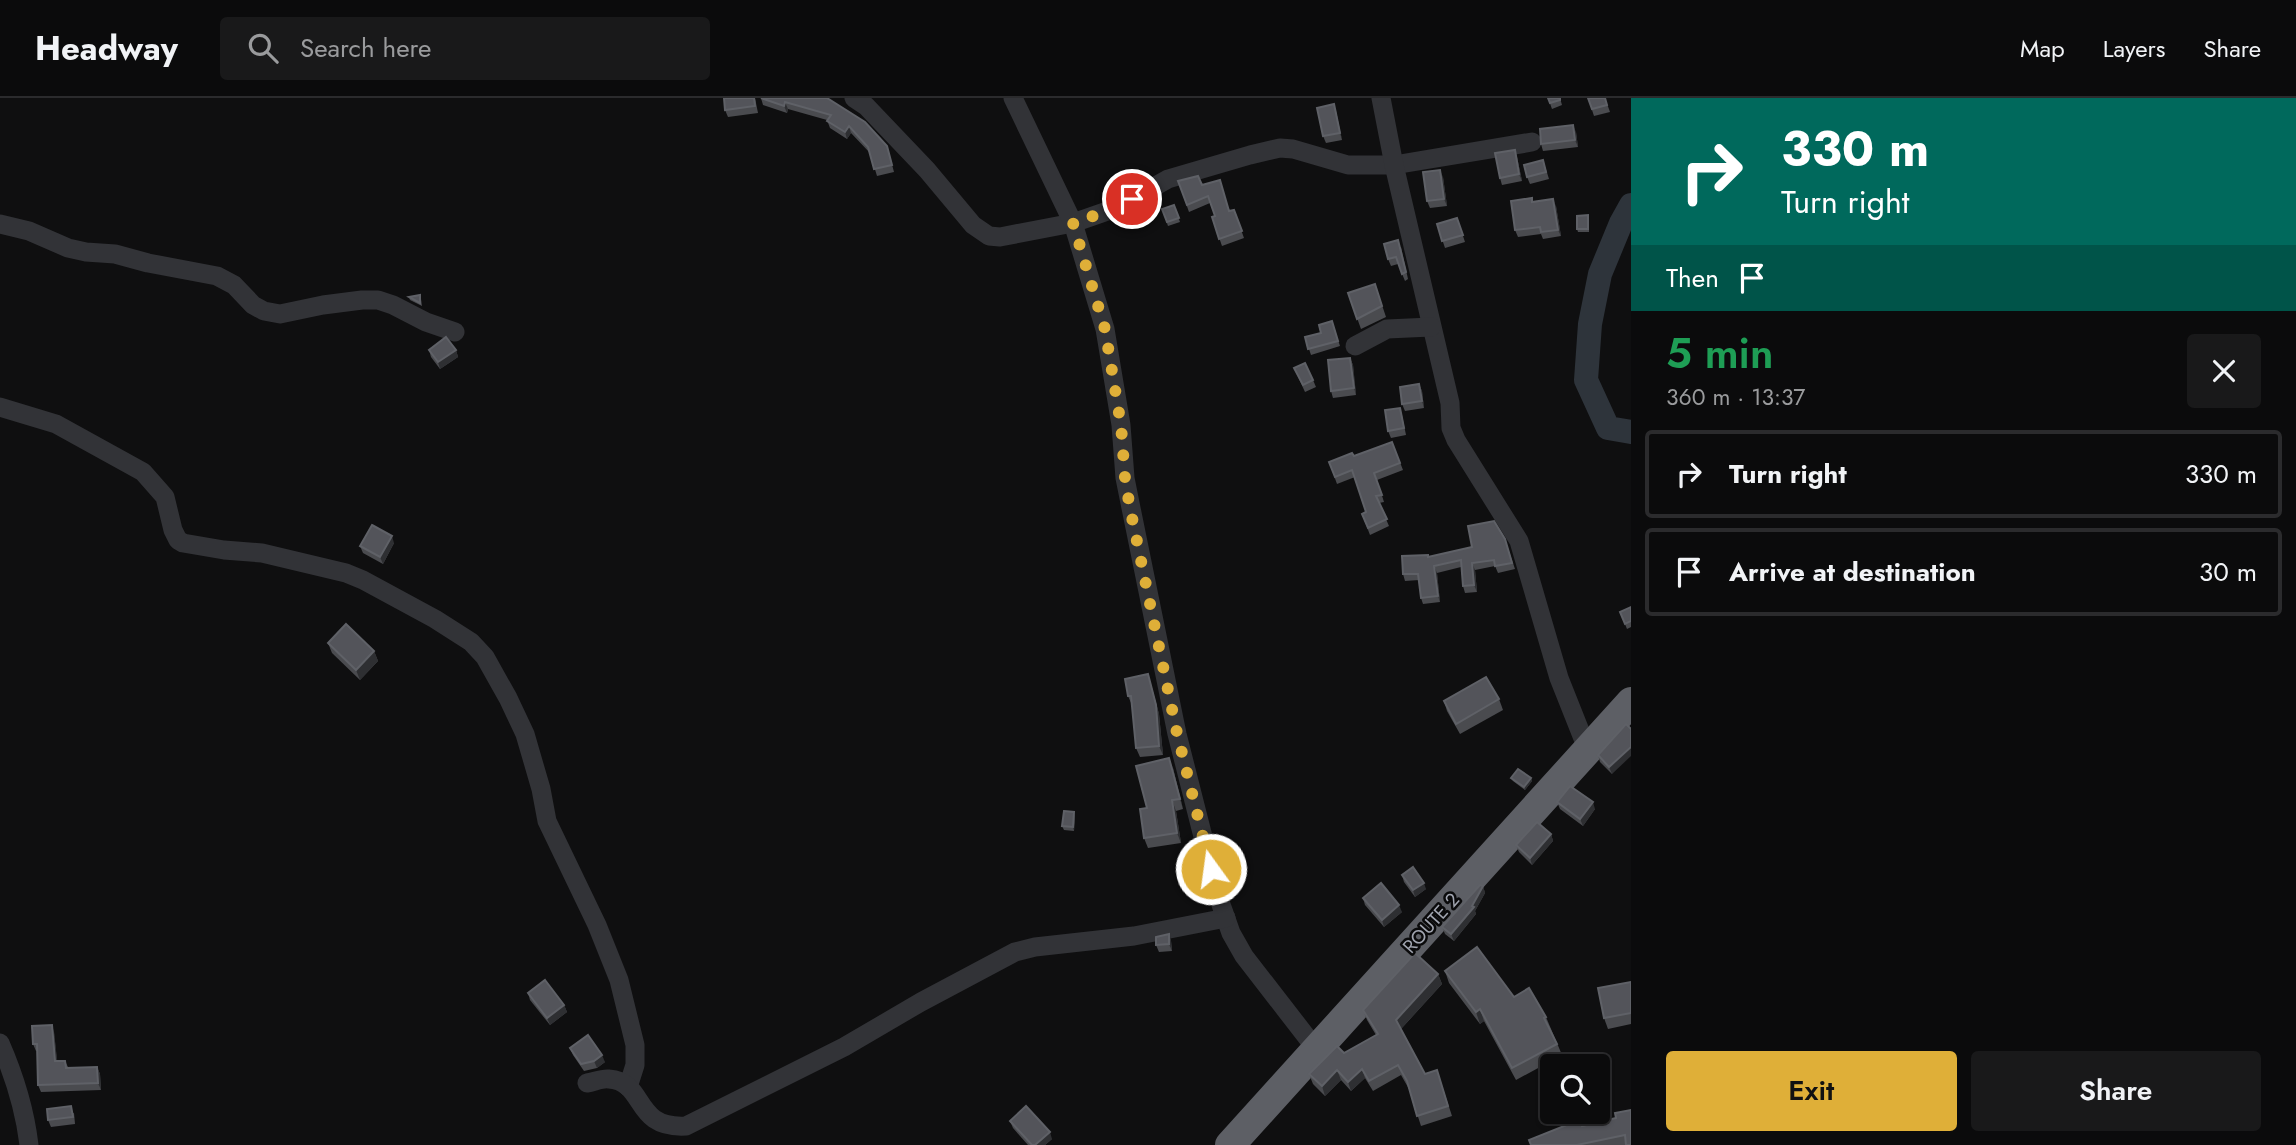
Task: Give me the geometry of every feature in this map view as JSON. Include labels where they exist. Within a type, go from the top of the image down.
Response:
[{"type":"highway","name":"ROUTE 2","points":[[1230,1145],[1631,702]]},
{"type":"street","points":[[854,98],[866,106],[927,170],[982,233],[1000,237],[1073,223],[1116,208],[1168,180],[1280,148],[1293,149],[1348,165],[1394,165],[1532,142]]},
{"type":"street","points":[[1013,98],[1073,223],[1105,329],[1121,425],[1130,508],[1177,733],[1218,896],[1244,956],[1316,1049]]},
{"type":"street","points":[[1381,98],[1394,165],[1450,403],[1451,428],[1519,541],[1559,678],[1588,751]]},
{"type":"street","points":[[0,224],[29,231],[68,248],[115,254],[217,276],[234,285],[253,305],[264,311],[280,314],[336,303],[378,300],[454,332]]},
{"type":"street","points":[[1354,346],[1387,329],[1431,327]]},
{"type":"street","points":[[0,407],[56,424],[144,472],[165,497],[173,530],[178,540],[183,543],[262,553],[346,573],[435,619],[471,642],[485,657],[516,713],[532,756],[547,821],[597,925],[619,980],[635,1045],[635,1065],[628,1087]]},
{"type":"street","points":[[587,1083],[607,1079],[628,1087],[657,1122],[686,1126],[844,1047],[921,1002],[1015,953],[1035,947],[1134,936],[1226,919]]},
{"type":"street","points":[[0,1043],[9,1064],[29,1145]]},
{"type":"building","points":[[724,98],[754,98],[755,106],[725,110]]},
{"type":"building","points":[[761,98],[827,98],[865,122],[887,146],[892,165],[874,169],[868,147],[849,126],[845,132],[827,121],[831,115],[785,102],[784,106]]},
{"type":"building","points":[[1548,98],[1560,98],[1560,100],[1550,103]]},
{"type":"building","points":[[1588,98],[1605,98],[1607,105],[1592,109]]},
{"type":"building","points":[[1334,104],[1340,133],[1323,136],[1317,108]]},
{"type":"building","points":[[1573,125],[1575,140],[1541,144],[1540,129]]},
{"type":"building","points":[[1515,150],[1519,174],[1500,178],[1495,153]]},
{"type":"building","points":[[1543,160],[1546,172],[1527,177],[1524,165]]},
{"type":"building","points":[[1440,170],[1444,199],[1427,201],[1423,172]]},
{"type":"building","points":[[1198,176],[1202,185],[1220,180],[1229,211],[1234,210],[1242,231],[1219,239],[1208,196],[1187,205],[1178,181]]},
{"type":"building","points":[[1532,198],[1532,202],[1553,199],[1558,230],[1541,232],[1540,227],[1515,230],[1511,201]]},
{"type":"building","points":[[1174,205],[1179,218],[1167,222],[1162,209]]},
{"type":"building","points":[[1588,215],[1588,229],[1577,229],[1577,216]]},
{"type":"building","points":[[1457,218],[1463,235],[1442,241],[1437,224]]},
{"type":"building","points":[[1398,240],[1406,272],[1402,274],[1396,257],[1388,259],[1384,244]]},
{"type":"building","points":[[1375,284],[1382,306],[1357,319],[1348,293]]},
{"type":"building","points":[[420,295],[420,303],[409,297]]},
{"type":"building","points":[[1332,321],[1338,341],[1308,349],[1305,337],[1321,333],[1319,325]]},
{"type":"building","points":[[446,337],[456,350],[438,362],[429,350]]},
{"type":"building","points":[[1350,358],[1354,388],[1331,391],[1328,360]]},
{"type":"building","points":[[1305,363],[1313,380],[1303,385],[1294,368]]},
{"type":"building","points":[[1419,384],[1422,401],[1402,404],[1400,387]]},
{"type":"building","points":[[1400,408],[1404,428],[1388,431],[1385,410]]},
{"type":"building","points":[[1392,442],[1400,463],[1374,473],[1382,495],[1376,496],[1387,519],[1368,528],[1362,514],[1366,512],[1352,470],[1335,477],[1329,462]]},
{"type":"building","points":[[1494,521],[1505,539],[1512,563],[1495,566],[1494,560],[1472,563],[1474,585],[1463,586],[1461,560],[1434,566],[1438,596],[1421,598],[1418,574],[1403,574],[1402,556],[1428,557],[1472,547],[1468,526]]},
{"type":"building","points":[[372,525],[392,536],[380,557],[360,546]]},
{"type":"building","points":[[1631,607],[1631,621],[1625,624],[1620,612]]},
{"type":"building","points":[[346,624],[374,651],[356,670],[328,643]]},
{"type":"building","points":[[1148,674],[1156,705],[1159,746],[1136,748],[1131,696],[1128,696],[1125,679]]},
{"type":"building","points":[[1486,677],[1499,699],[1456,724],[1444,701]]},
{"type":"building","points":[[1626,724],[1631,729],[1631,747],[1609,767],[1598,755]]},
{"type":"building","points":[[1169,758],[1180,799],[1172,800],[1177,833],[1144,838],[1140,809],[1147,808],[1136,766]]},
{"type":"building","points":[[1518,769],[1531,778],[1524,787],[1511,778]]},
{"type":"building","points":[[1570,786],[1593,802],[1580,819],[1557,802]]},
{"type":"building","points":[[1064,811],[1074,812],[1073,827],[1062,826]]},
{"type":"building","points":[[1537,822],[1551,834],[1530,858],[1516,845]]},
{"type":"building","points":[[1413,867],[1424,883],[1413,890],[1402,875]]},
{"type":"building","points":[[1381,883],[1399,905],[1382,920],[1363,898]]},
{"type":"building","points":[[1480,885],[1483,886],[1472,906],[1474,907],[1451,934],[1442,927]]},
{"type":"building","points":[[1169,934],[1169,944],[1156,945],[1156,937]]},
{"type":"building","points":[[1477,947],[1514,997],[1529,988],[1546,1017],[1544,1018],[1557,1044],[1512,1068],[1480,1009],[1476,1012],[1445,971]]},
{"type":"building","points":[[1415,953],[1438,974],[1396,1020],[1425,1074],[1437,1070],[1448,1106],[1417,1116],[1407,1081],[1398,1065],[1369,1081],[1362,1069],[1348,1082],[1337,1070],[1322,1086],[1309,1074],[1337,1046],[1344,1053],[1378,1034],[1363,1010]]},
{"type":"building","points":[[545,980],[564,1005],[547,1018],[528,993]]},
{"type":"building","points":[[1631,982],[1631,1013],[1604,1018],[1598,988]]},
{"type":"building","points":[[52,1025],[55,1061],[65,1061],[66,1068],[97,1067],[98,1083],[38,1085],[37,1044],[33,1044],[32,1026]]},
{"type":"building","points":[[588,1035],[602,1055],[594,1061],[581,1064],[570,1048]]},
{"type":"building","points":[[71,1106],[73,1117],[48,1120],[47,1109]]},
{"type":"building","points":[[1026,1106],[1050,1132],[1035,1145],[1010,1121]]},
{"type":"building","points":[[1631,1110],[1631,1145],[1626,1145],[1625,1135],[1577,1145],[1531,1145],[1529,1140],[1569,1124],[1610,1124],[1610,1119],[1616,1118],[1615,1113]]},
{"type":"waterway","points":[[1631,205],[1600,274],[1590,324],[1586,380],[1608,428],[1631,432]]},
{"type":"route","points":[[1132,199],[1116,208],[1073,223],[1105,329],[1121,425],[1130,508],[1177,733],[1211,869]]}]
